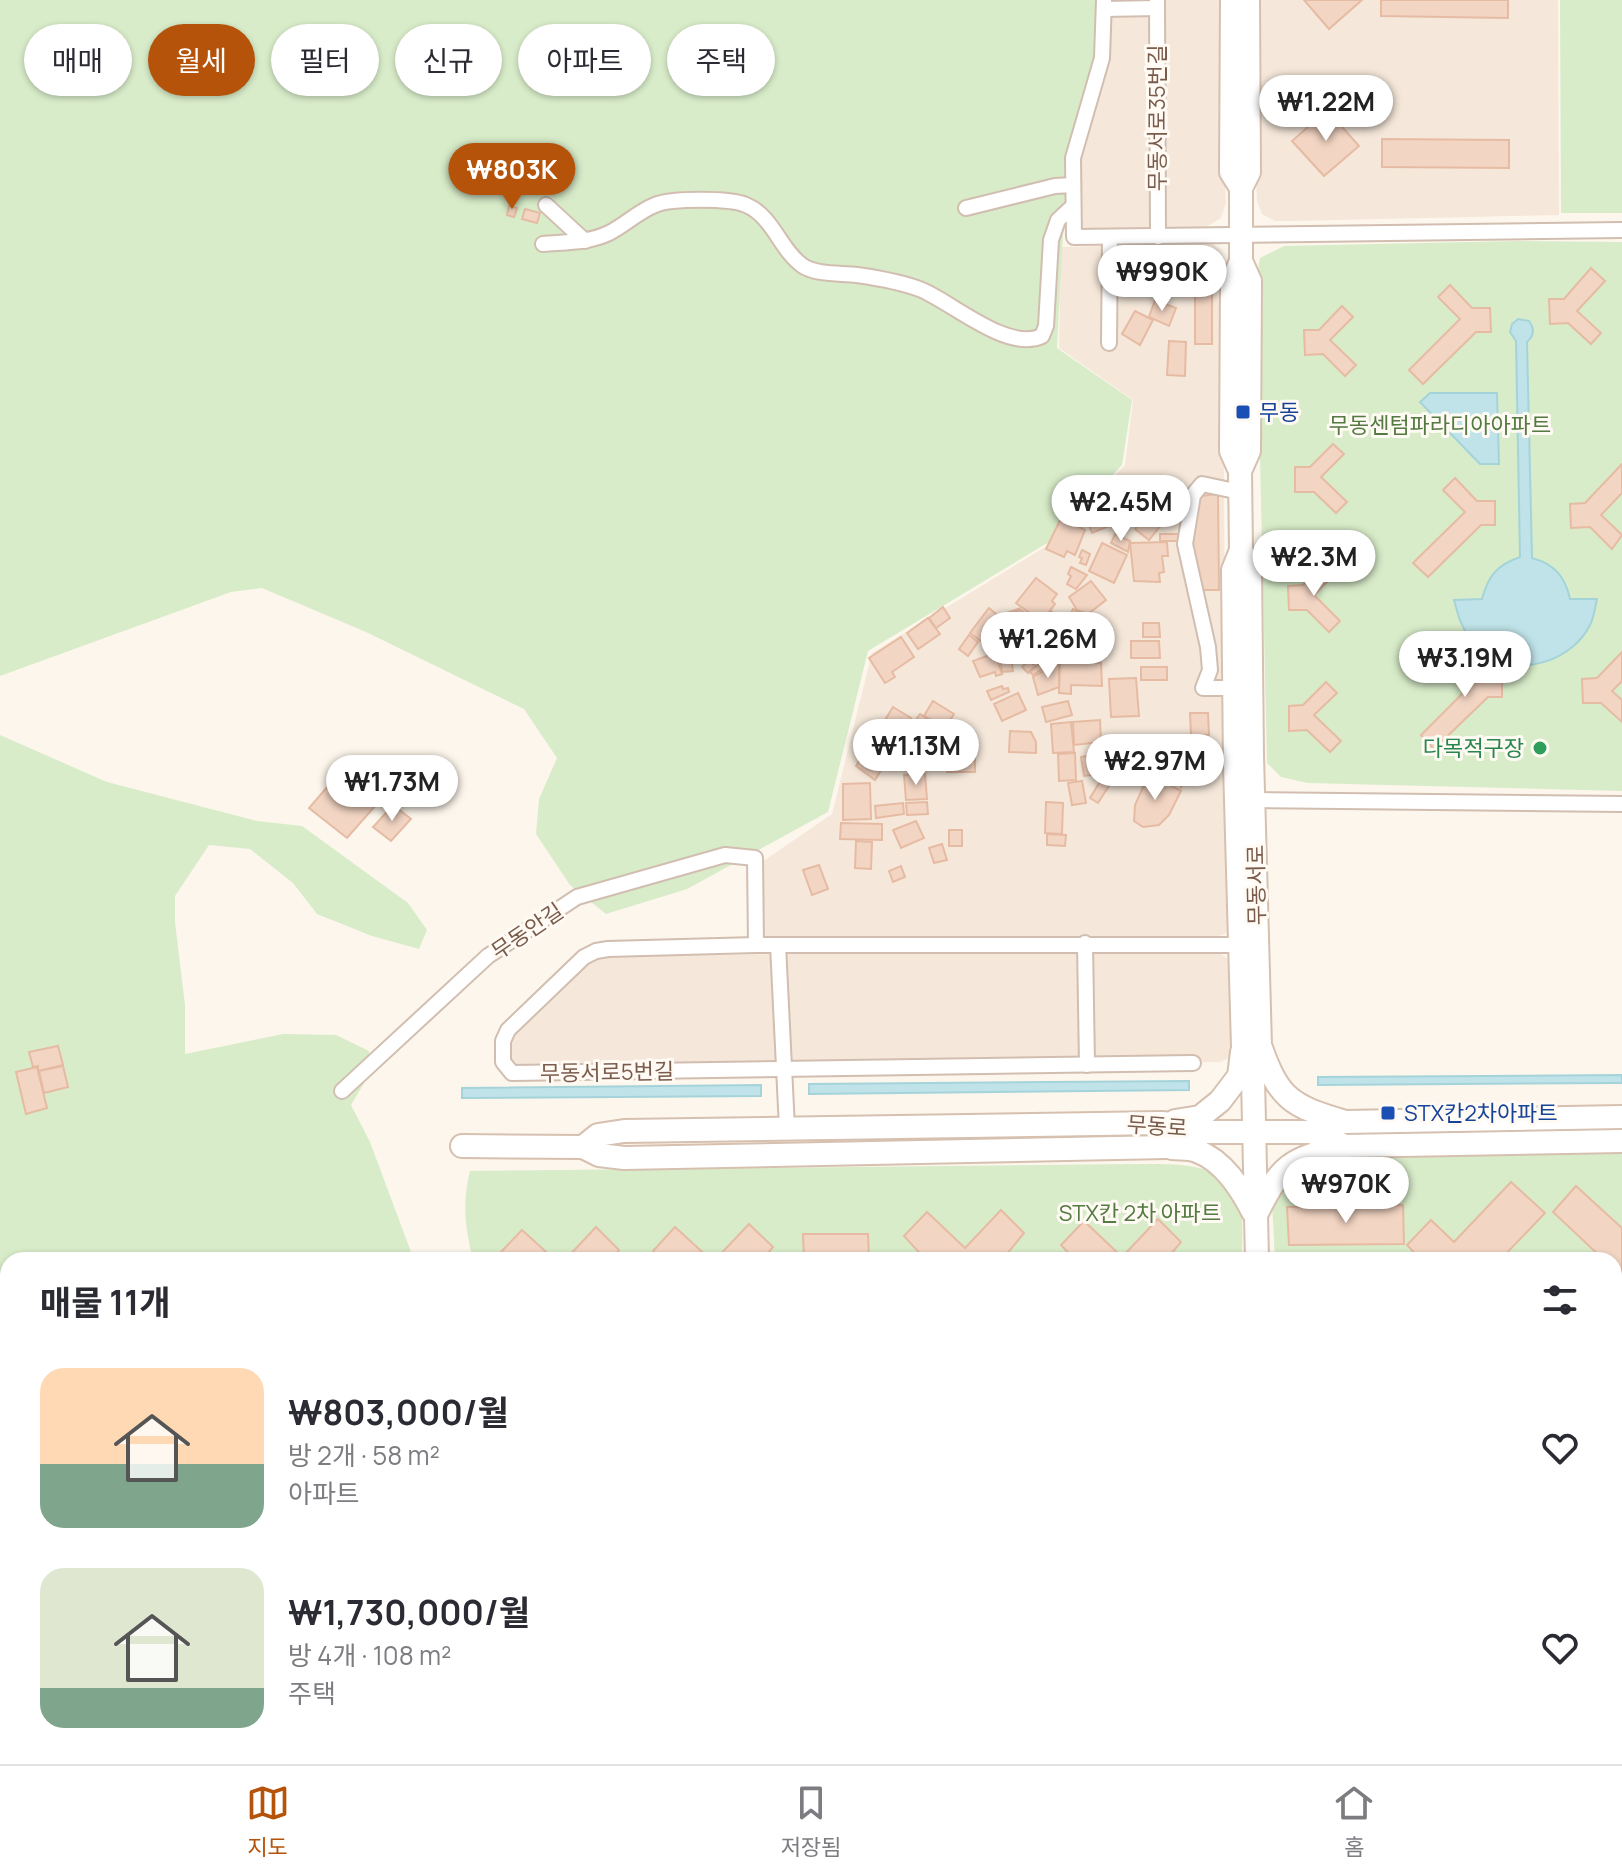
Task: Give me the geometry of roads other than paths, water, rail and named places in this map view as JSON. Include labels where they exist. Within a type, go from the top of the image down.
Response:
[{"type":"main road","name":"무동서로","points":[[1232,0],[1231,172],[1241,188]]},
{"type":"main road","name":"무동서로","points":[[1248,0],[1249,172],[1241,188],[1241,261],[1232,282],[1231,451],[1240,481],[1241,550],[1233,570],[1234,688],[1252,1047]]},
{"type":"main road","name":"무동서로","points":[[1241,550],[1250,569],[1253,800],[1249,945]]},
{"type":"main road","points":[[1252,1047],[1247,1067],[1253,1078],[1257,1252]]},
{"type":"main road","points":[[1252,1047],[1279,1090],[1297,1105],[1344,1122]]},
{"type":"main road","points":[[1162,1123],[1200,1117],[1220,1101],[1239,1076],[1252,1047]]},
{"type":"main road","points":[[1204,1132],[1311,1132],[1344,1122],[1622,1117]]},
{"type":"main road","name":"무동로","points":[[462,1146],[583,1147],[599,1155],[624,1158],[1167,1147],[1193,1140],[1204,1132],[1194,1127],[1162,1123],[624,1131],[598,1135],[583,1147]]},
{"type":"main road","points":[[1311,1132],[1345,1146]]},
{"type":"main road","points":[[1256,1216],[1266,1194],[1288,1167],[1306,1154],[1345,1146],[1622,1141]]},
{"type":"main road","points":[[1167,1147],[1198,1151],[1214,1161],[1241,1189],[1256,1216]]},
{"type":"street","points":[[1157,4],[1104,4],[1102,58],[1073,158],[1074,237],[1622,230]]},
{"type":"street","name":"무동서로35번길","points":[[1157,4],[1158,237]]},
{"type":"street","points":[[966,208],[1055,186],[1073,185]]},
{"type":"street","points":[[543,244],[585,241],[609,233],[652,206],[664,202],[736,202],[749,206],[765,218],[804,267],[862,275],[914,287],[1010,339],[1033,340],[1042,336],[1046,326],[1051,240],[1058,220],[1073,206]]},
{"type":"street","points":[[546,205],[585,241]]},
{"type":"street","points":[[1109,343],[1110,237]]},
{"type":"street","points":[[1234,688],[1203,688],[1210,670],[1208,647],[1185,544],[1193,495],[1202,484],[1240,481]]},
{"type":"street","points":[[1253,800],[1622,804]]},
{"type":"street","name":"무동안길","points":[[342,1091],[488,956],[577,897],[725,855],[755,858],[756,945]]},
{"type":"street","points":[[1085,943],[1087,1065]]},
{"type":"street","name":"무동서로5번길","points":[[1193,1063],[512,1073],[503,1062],[503,1041],[508,1030],[584,957],[596,951],[756,945],[1249,945]]},
{"type":"street","points":[[778,945],[787,1128]]},
{"type":"water","points":[[1518,319],[1529,321],[1533,330],[1527,342],[1532,558],[1557,572],[1570,599],[1597,599],[1591,623],[1568,651],[1535,664],[1517,665],[1484,653],[1471,640],[1462,626],[1454,600],[1482,599],[1495,572],[1520,557],[1516,341],[1510,332],[1512,324]]},
{"type":"water","points":[[1430,393],[1497,393],[1499,464],[1480,464],[1420,402]]},
{"type":"water","points":[[1622,1075],[1622,1083],[1318,1085],[1318,1077]]},
{"type":"water","points":[[1189,1081],[1189,1090],[809,1094],[809,1084]]},
{"type":"water","points":[[761,1085],[761,1096],[462,1098],[462,1088]]},
{"type":"place","name":"무동","points":[[1243,412]]},
{"type":"place","name":"다목적구장","points":[[1540,748]]},
{"type":"place","name":"STX칸2차아파트","points":[[1388,1113]]},
{"type":"park label","name":"무동센텀파라디아아파트","points":[[1440,425]]},
{"type":"park label","name":"STX칸 2차 아파트","points":[[1140,1213]]}]
